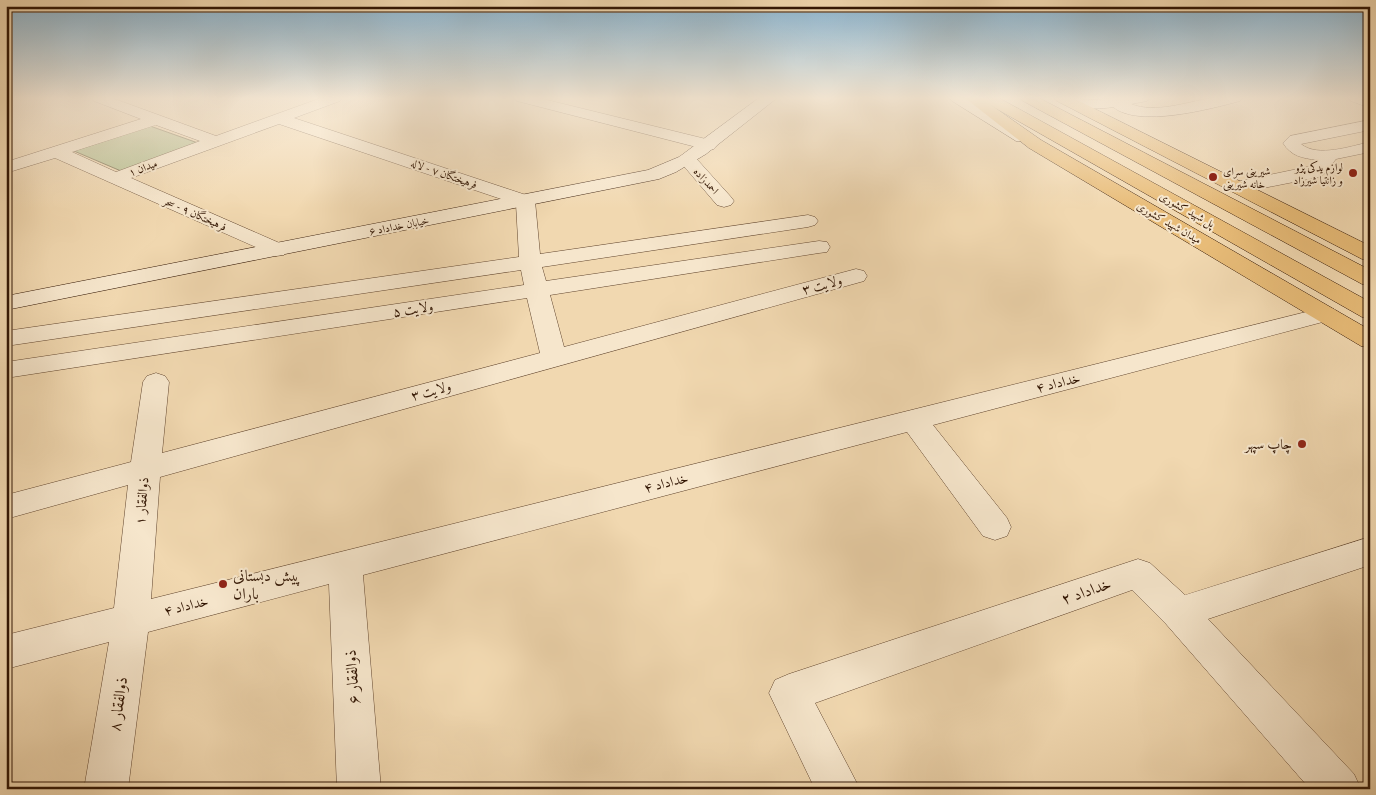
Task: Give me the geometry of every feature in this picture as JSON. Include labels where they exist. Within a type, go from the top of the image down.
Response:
[{"type":"main road","name":"میدان شهید کشوری","points":[[1022,135],[1370,341]]},
{"type":"main road","name":"پل شهید کشوری","points":[[1055,135],[1370,312]]},
{"type":"main road","name":"پل شهید کشوری","points":[[1098,135],[1370,280]]},
{"type":"main road","points":[[1135,135],[1370,254]]},
{"type":"street","points":[[6,168],[108,135]]},
{"type":"street","points":[[199,135],[215,141]]},
{"type":"street","name":"میدان ۱","points":[[57,152],[115,178],[231,135]]},
{"type":"street","name":"فرهیختگان ۷ - لاله","points":[[329,135],[525,201]]},
{"type":"street","points":[[666,135],[708,146]]},
{"type":"street","name":"خیابان خداداد ۶","points":[[6,303],[653,175],[688,160],[722,135]]},
{"type":"street","points":[[1020,135],[1035,144]]},
{"type":"street","points":[[1320,135],[1296,140],[1291,143],[1295,148],[1308,153],[1330,155],[1370,147]]},
{"type":"street","points":[[1238,187],[1313,172],[1318,170],[1330,155]]},
{"type":"street","name":"احمدزاده","points":[[688,160],[724,201]]},
{"type":"street","name":"فرهیختگان ۹ - سحر","points":[[115,178],[276,250]]},
{"type":"street","points":[[525,201],[530,262],[535,290],[554,358]]},
{"type":"street","points":[[6,339],[808,221]]},
{"type":"street","name":"ولایت ۵","points":[[6,370],[819,247]]},
{"type":"street","name":"ولایت ۳","points":[[6,507],[856,276]]},
{"type":"street","name":"خداداد ۴","points":[[6,652],[1326,314]]},
{"type":"street","name":"ذوالفقار ۱","points":[[131,620],[145,469],[156,382]]},
{"type":"street","points":[[914,420],[995,526]]},
{"type":"street","points":[[1340,789],[1179,613],[1370,550]]},
{"type":"street","name":"ذوالفقار ۶","points":[[344,566],[359,789]]},
{"type":"street","name":"خداداد ۲","points":[[838,789],[789,693],[1138,573],[1179,613]]},
{"type":"street","name":"ذوالفقار ۸","points":[[106,789],[131,620]]},
{"type":"green space","points":[[122,135],[176,135],[198,143],[121,171],[74,151]]},
{"type":"place","name":"لوازم یدکی پژو و زانتیا شیرزاد","points":[[1353,173]]},
{"type":"place","name":"شیرینی سرای خانه شیرینی","points":[[1213,177]]},
{"type":"place","name":"چاپ سپهر","points":[[1302,444]]},
{"type":"place","name":"پیش دبستانی باران","points":[[223,584]]}]
